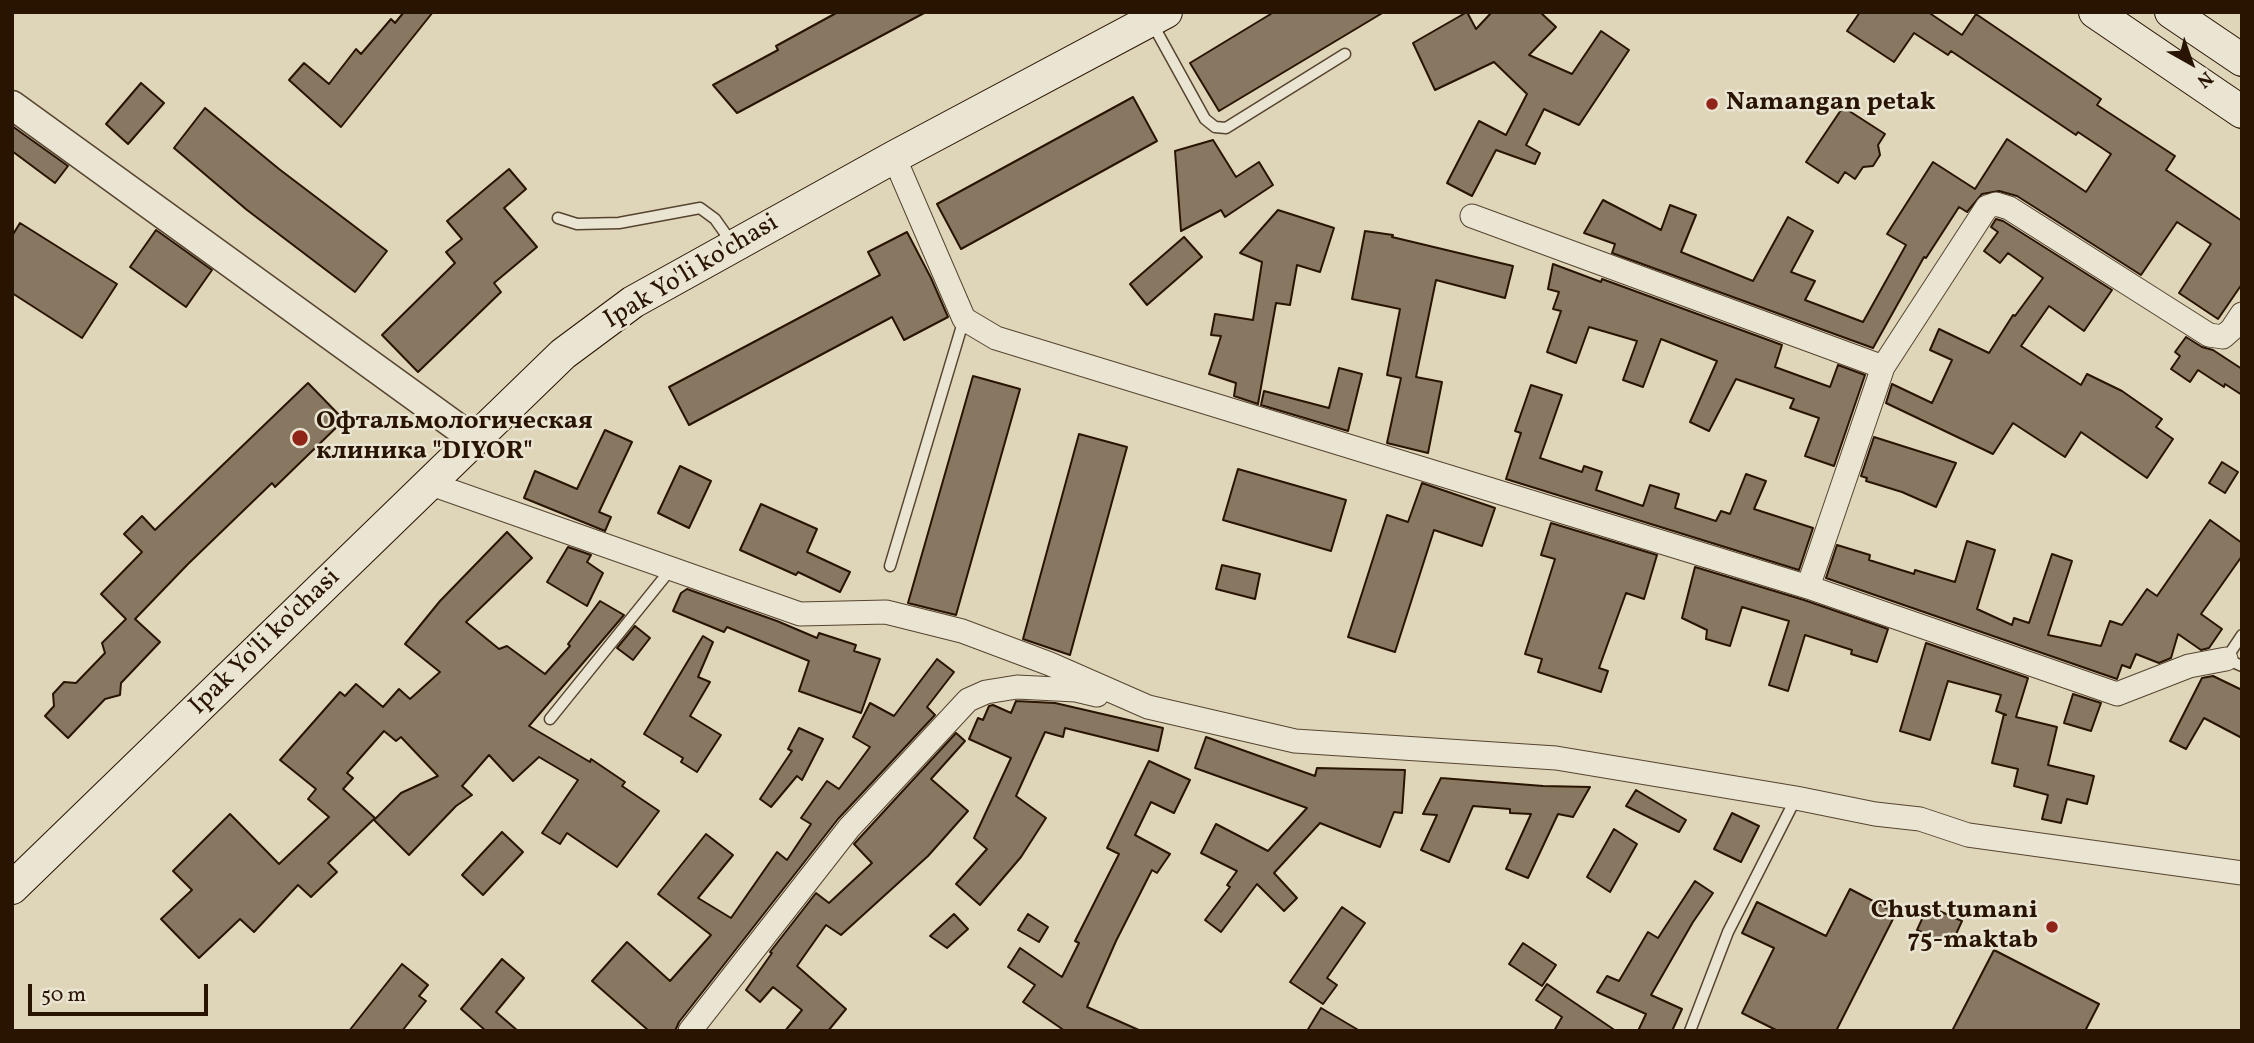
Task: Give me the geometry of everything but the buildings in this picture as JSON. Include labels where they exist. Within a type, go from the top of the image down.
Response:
[{"type":"main road","points":[[2095,12],[2242,112]]},
{"type":"main road","points":[[2171,12],[2242,60]]},
{"type":"main road","name":"Ipak Yo'li ko'chasi","points":[[12,888],[563,354],[633,302],[894,157],[1159,16]]},
{"type":"street","points":[[12,106],[475,440]]},
{"type":"street","points":[[894,157],[964,319],[996,338],[1808,587],[2117,694],[2189,666],[2234,662]]},
{"type":"street","points":[[1808,587],[1883,367],[1987,207],[1996,204],[2009,208],[2209,335],[2223,337],[2242,314]]},
{"type":"street","points":[[1472,216],[1883,367]]},
{"type":"street","points":[[431,484],[800,614],[886,612],[962,631],[1050,664],[1148,707]]},
{"type":"street","points":[[690,1031],[849,828],[968,699],[986,692],[1017,687],[1076,690],[1295,741],[1556,758],[1875,814],[1920,819],[1968,835],[2242,873]]},
{"type":"lane","points":[[1159,16],[1205,119],[1215,127],[1226,128],[1345,54]]},
{"type":"lane","points":[[558,218],[577,224],[619,223],[701,208],[715,219],[734,246]]},
{"type":"lane","points":[[890,566],[964,319]]},
{"type":"lane","points":[[550,719],[671,569]]},
{"type":"lane","points":[[2234,662],[2242,635]]},
{"type":"lane","points":[[1690,1031],[1728,932],[1796,798]]},
{"type":"place","name":"Namangan petak","points":[[1712,104]]},
{"type":"place","name":"Офтальмологическая клиника \"DIYOR\"","points":[[300,438]]},
{"type":"place","name":"Chust tumani 75-maktab","points":[[2052,927]]}]
